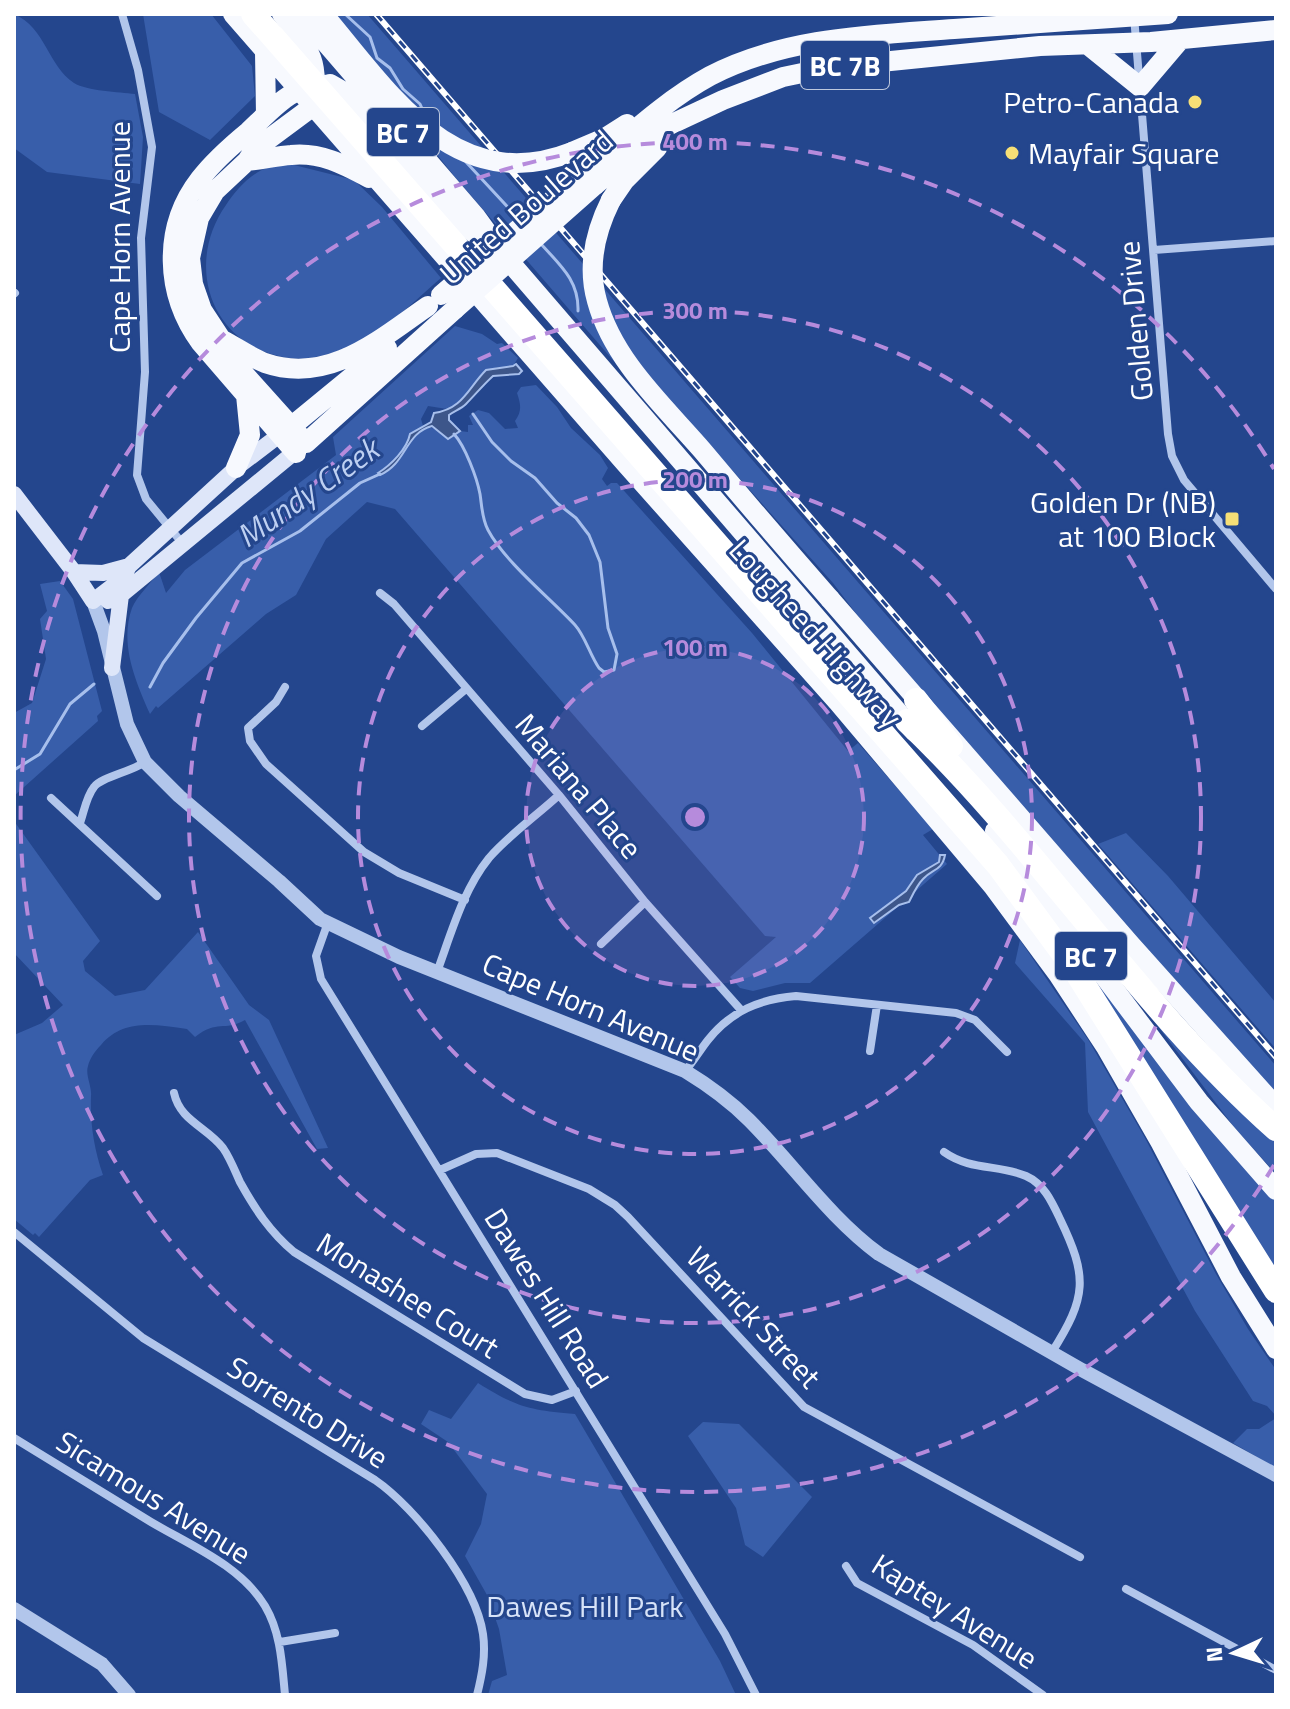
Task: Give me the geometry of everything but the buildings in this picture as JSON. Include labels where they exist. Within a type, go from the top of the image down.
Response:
[{"type":"highway","points":[[253,14],[315,98],[998,865],[1073,967],[1276,1291]]},
{"type":"highway","points":[[912,710],[965,781],[1159,1011],[1226,1084],[1276,1129]]},
{"type":"main road","name":"Lougheed Highway","points":[[233,14],[265,52],[315,98],[379,183],[838,702],[993,886],[1058,974],[1106,1047],[1161,1143],[1231,1277],[1276,1349]]},
{"type":"main road","points":[[282,14],[314,61],[315,98]]},
{"type":"main road","name":"Lougheed Highway","points":[[301,14],[476,217],[502,253],[912,710],[1199,1102],[1276,1190]]},
{"type":"main road","points":[[323,14],[407,111],[430,132],[452,147],[486,161],[511,164],[541,162],[572,152],[605,138],[649,108],[683,93]]},
{"type":"main road","name":"United Boulevard","points":[[95,605],[123,578],[129,566],[236,468],[442,303],[589,179],[683,93],[738,63],[807,44],[886,34],[1168,14]]},
{"type":"main road","name":"United Boulevard","points":[[589,179],[661,129],[748,89],[783,77],[831,67],[1040,46],[1180,40],[1276,30]]},
{"type":"main road","points":[[1088,45],[1140,87],[1180,40]]},
{"type":"main road","points":[[265,52],[266,115]]},
{"type":"main road","points":[[301,448],[229,357],[202,310],[191,272],[192,242],[199,218],[223,182],[247,161],[254,150],[330,84],[344,92],[467,228],[502,253]]},
{"type":"main road","points":[[286,430],[246,395],[201,343],[186,320],[175,288],[172,253],[180,215],[198,181],[216,161],[266,115],[315,98]]},
{"type":"main road","points":[[697,115],[624,181],[611,200],[598,232],[593,270],[597,303],[613,340],[648,388],[830,599],[912,710],[1276,1107]]},
{"type":"main road","points":[[247,161],[289,155],[318,156],[340,163],[379,183]]},
{"type":"main road","name":"United Boulevard","points":[[95,605],[121,595],[301,448],[442,303]]},
{"type":"main road","points":[[221,339],[269,364],[298,369],[321,367],[365,349],[442,303]]},
{"type":"main road","points":[[236,468],[250,435],[246,395]]},
{"type":"main road","points":[[16,500],[74,572],[95,605]]},
{"type":"main road","points":[[74,572],[105,573],[129,566]]},
{"type":"main road","points":[[112,668],[121,595]]},
{"type":"street","name":"Cape Horn Avenue","points":[[122,14],[140,80],[152,147],[141,238],[145,372],[137,475],[144,495],[183,544]]},
{"type":"street","name":"Golden Drive","points":[[1134,15],[1172,456],[1179,473],[1195,495],[1276,589]]},
{"type":"street","points":[[1154,250],[1276,241]]},
{"type":"street","name":"Mariana Place","points":[[380,593],[394,604],[559,795],[645,902],[741,1010]]},
{"type":"street","name":"Cape Horn Avenue","points":[[95,605],[130,733],[145,762],[179,796],[327,925],[685,1071],[749,1120],[859,1239],[895,1264],[1276,1475]]},
{"type":"street","points":[[285,687],[276,702],[248,728],[250,741],[266,764],[375,860],[465,900]]},
{"type":"street","points":[[422,726],[466,689]]},
{"type":"street","points":[[80,823],[89,795],[98,782],[129,772],[145,762]]},
{"type":"street","points":[[437,972],[465,900],[490,857],[559,795]]},
{"type":"street","points":[[51,798],[157,896]]},
{"type":"street","points":[[601,944],[645,902]]},
{"type":"street","name":"Dawes Hill Road","points":[[327,925],[316,956],[321,979],[725,1634],[756,1695]]},
{"type":"street","points":[[685,1071],[709,1039],[741,1010],[771,998],[796,996],[956,1013],[975,1020],[1007,1052]]},
{"type":"street","points":[[870,1051],[877,1005]]},
{"type":"street","name":"Monashee Court","points":[[174,1093],[177,1107],[224,1150],[268,1226],[294,1252],[525,1394],[543,1399],[561,1399],[576,1391]]},
{"type":"street","points":[[944,1152],[959,1162],[1028,1177],[1043,1189],[1053,1204],[1076,1253],[1081,1276],[1076,1306],[1052,1352]]},
{"type":"street","name":"Warrick Street","points":[[440,1170],[476,1154],[497,1153],[603,1196],[628,1217],[804,1407],[1080,1557]]},
{"type":"street","name":"Sorrento Drive","points":[[14,1232],[143,1338],[375,1480],[404,1503],[445,1557],[477,1612],[484,1649],[477,1695]]},
{"type":"street","name":"Sicamous Avenue","points":[[14,1438],[229,1570],[254,1591],[264,1604],[280,1642],[285,1695]]},
{"type":"street","name":"Kaptey Avenue","points":[[846,1566],[857,1583],[973,1645],[1043,1695]]},
{"type":"street","points":[[1126,1589],[1276,1670]]},
{"type":"street","points":[[14,1609],[94,1657],[129,1695]]},
{"type":"street","points":[[280,1642],[335,1633]]},
{"type":"green space","points":[[14,14],[33,28],[58,67],[74,83],[135,94],[143,137],[140,184],[47,172],[14,148]]},
{"type":"green space","points":[[143,14],[211,14],[252,66],[255,96],[210,140],[159,112]]},
{"type":"green space","points":[[324,14],[367,14],[1276,1066],[1276,1096],[723,460],[624,373],[455,177]]},
{"type":"green space","points":[[290,164],[354,180],[382,207],[441,278],[371,336],[352,346],[307,358],[289,358],[262,351],[241,338],[224,321],[212,301],[207,278],[207,253],[213,229],[230,200],[243,184],[260,171]]},
{"type":"green space","points":[[455,326],[482,334],[497,344],[502,343],[518,358],[513,366],[495,368],[480,376],[462,401],[447,409],[428,406],[421,419],[423,426],[411,434],[414,436],[429,428],[468,432],[468,425],[473,425],[469,416],[478,410],[489,413],[505,429],[518,428],[515,421],[520,408],[517,393],[521,387],[536,385],[571,428],[600,455],[608,468],[602,479],[607,486],[617,483],[752,633],[848,751],[858,743],[933,829],[923,835],[947,864],[810,983],[785,983],[753,991],[740,988],[730,977],[776,937],[765,936],[395,509],[367,502],[326,539],[296,595],[266,614],[150,714],[128,649],[128,622],[141,594],[159,572],[166,593],[185,570],[336,455],[333,437]]},
{"type":"green space","points":[[60,581],[73,599],[102,711],[97,716],[98,721],[14,796],[14,713],[32,703],[46,659],[40,619],[47,611],[40,584]]},
{"type":"green space","points":[[14,821],[100,941],[83,961],[85,971],[115,996],[145,990],[198,932],[249,1005],[269,1020],[328,1148],[317,1149],[245,1020],[209,1028],[195,1037],[187,1029],[152,1025],[130,1027],[110,1036],[91,1057],[87,1069],[93,1136],[103,1175],[90,1180],[39,1237],[14,1219],[14,1035],[42,1023],[63,1005],[14,953]]},
{"type":"green space","points":[[1126,833],[1168,876],[1276,1003],[1276,1049],[1098,844]]},
{"type":"green space","points":[[1058,925],[1224,1145],[1276,1201],[1276,1275]]},
{"type":"green space","points":[[1020,940],[1089,1041],[1145,1138],[1216,1274],[1276,1370],[1276,1416],[1267,1406],[1253,1401],[1195,1311],[1088,1112],[1085,1043],[1015,963]]},
{"type":"green space","points":[[1111,964],[1276,1117],[1276,1174],[1234,1127]]},
{"type":"green space","name":"Dawes Hill Park","points":[[478,1383],[524,1406],[575,1414],[720,1661],[736,1695],[488,1695],[492,1681],[507,1675],[499,1629],[487,1595],[465,1556],[481,1524],[487,1494],[448,1442],[421,1424],[429,1410],[451,1419]]},
{"type":"green space","points":[[1276,1418],[1276,1468],[1233,1443],[1247,1429],[1259,1429]]},
{"type":"green space","points":[[703,1422],[739,1424],[812,1497],[763,1557],[745,1545],[736,1508],[688,1436]]},
{"type":"shaded area","points":[[516,364],[522,371],[519,374],[493,376],[464,406],[449,415],[449,420],[460,431],[448,439],[432,426],[423,430],[389,470],[380,475],[378,473],[398,456],[410,434],[431,422],[434,413],[452,407],[464,397],[486,370]]},
{"type":"shaded area","points":[[940,855],[945,855],[942,864],[921,881],[909,902],[899,905],[874,923],[870,918],[906,891],[917,875],[939,862]]},
{"type":"waterway","name":"Mundy Creek","points":[[345,14],[370,37],[377,58],[390,68],[403,89],[420,104],[425,115]]},
{"type":"waterway","name":"Mundy Creek","points":[[466,162],[517,217]]},
{"type":"waterway","name":"Mundy Creek","points":[[541,244],[572,282],[578,311]]},
{"type":"waterway","points":[[454,434],[473,471],[484,522],[496,542],[516,567],[575,625],[599,668],[604,672],[614,670],[617,654],[608,628],[600,562],[589,535],[535,478],[492,442],[473,414]]},
{"type":"waterway","name":"Mundy Creek","points":[[150,687],[163,663],[196,618],[242,563],[300,531],[360,483],[380,474]]},
{"type":"waterway","name":"Mundy Creek","points":[[14,770],[40,754],[70,704],[94,684]]},
{"type":"railway","points":[[376,14],[1276,1057]]},
{"type":"place","name":"Petro-Canada","points":[[1195,102]]},
{"type":"place","name":"Mayfair Square","points":[[1012,153]]},
{"type":"place","name":"Golden Dr (NB) at 100 Block","points":[[1232,519]]}]
